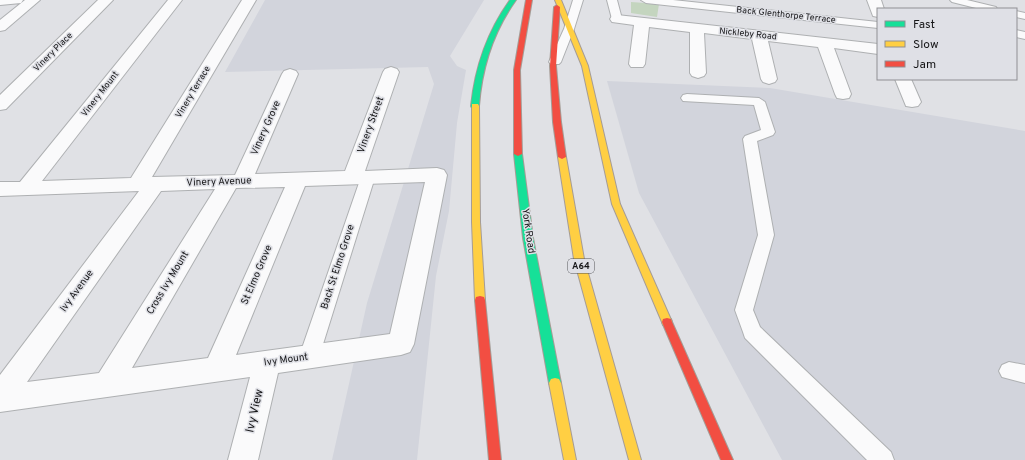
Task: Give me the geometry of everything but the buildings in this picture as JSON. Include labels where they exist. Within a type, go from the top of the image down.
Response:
[{"type":"highway","points":[[495,460],[476,241],[474,138],[476,91],[490,38],[504,11],[513,0]]},
{"type":"highway","name":"York Road","points":[[529,0],[518,70],[518,154],[528,238],[570,460]]},
{"type":"highway","points":[[558,0],[585,66],[616,204],[727,460]]},
{"type":"highway","name":"A64","points":[[558,0],[554,66],[558,129],[566,187],[579,259],[635,460]]},
{"type":"street","points":[[0,1],[16,0]]},
{"type":"street","points":[[0,27],[33,0]]},
{"type":"street","name":"Vinery Place","points":[[0,105],[106,0]]},
{"type":"street","name":"Vinery Mount","points":[[26,188],[175,0]]},
{"type":"street","name":"Vinery Terrace","points":[[146,184],[249,0]]},
{"type":"street","name":"Nickleby Road","points":[[617,19],[877,49]]},
{"type":"street","points":[[637,64],[642,22]]},
{"type":"street","points":[[696,28],[698,73]]},
{"type":"street","points":[[759,35],[769,79]]},
{"type":"street","points":[[824,43],[843,94]]},
{"type":"street","name":"Vinery Street","points":[[360,178],[391,72]]},
{"type":"street","name":"Vinery Grove","points":[[236,182],[290,74]]},
{"type":"street","points":[[903,80],[912,102]]},
{"type":"street","name":"Vinery Avenue","points":[[0,189],[437,175]]},
{"type":"street","name":"Ivy Mount","points":[[0,398],[107,385],[401,344],[437,175]]},
{"type":"street","name":"St Elmo Grove","points":[[216,370],[298,180]]},
{"type":"street","name":"Cross Ivy Mount","points":[[107,385],[236,182]]},
{"type":"street","name":"Ivy Avenue","points":[[0,398],[146,184]]},
{"type":"street","name":"Ivy View","points":[[243,460],[267,363]]},
{"type":"lane","points":[[554,66],[569,29],[578,0]]},
{"type":"lane","points":[[612,0],[617,19]]},
{"type":"lane","name":"Back Glenthorpe Terrace","points":[[646,0],[877,25]]},
{"type":"lane","points":[[957,3],[986,8]]},
{"type":"lane","points":[[687,98],[759,102],[768,132],[750,139],[766,234],[763,250],[744,310],[752,332],[883,460]]},
{"type":"lane","name":"Back St Elmo Grove","points":[[309,357],[360,178]]},
{"type":"shaded area","points":[[265,0],[484,0],[450,56],[457,66],[466,70],[457,123],[449,211],[436,276],[417,460],[332,460],[367,303],[434,84],[428,67],[225,72]]},
{"type":"shaded area","points":[[607,81],[770,88],[1025,131],[1025,460],[782,460],[639,193]]},
{"type":"green space","points":[[631,2],[659,4],[657,17],[631,13]]},
{"type":"traffic: fast","points":[[475,106],[476,92],[486,50],[498,24],[513,0]]},
{"type":"traffic: fast","points":[[518,154],[528,238],[555,383]]},
{"type":"traffic: slow","points":[[558,0],[585,66],[616,204],[667,322]]},
{"type":"traffic: slow","points":[[475,106],[476,222],[480,300]]},
{"type":"traffic: slow","points":[[562,157],[579,259],[635,460]]},
{"type":"traffic: slow","points":[[555,383],[570,460]]},
{"type":"traffic: jam","points":[[518,154],[517,70],[529,0]]},
{"type":"traffic: jam","points":[[557,7],[553,66],[557,122],[562,157]]},
{"type":"traffic: jam","points":[[480,300],[495,460]]},
{"type":"traffic: jam","points":[[667,322],[727,460]]}]
